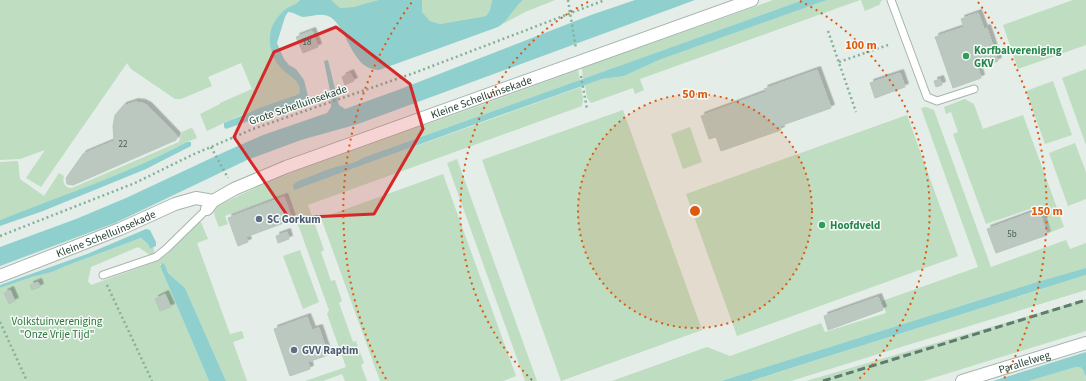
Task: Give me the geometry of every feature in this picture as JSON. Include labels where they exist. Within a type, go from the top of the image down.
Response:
[{"type":"street","name":"Kleine Schelluinsekade","points":[[0,276],[120,229],[175,204],[196,198],[210,205],[234,189],[286,167],[752,0]]},
{"type":"street","name":"Parallelweg","points":[[962,381],[1086,343]]},
{"type":"lane","points":[[891,0],[927,97],[937,101],[974,89]]},
{"type":"lane","points":[[103,275],[156,257],[210,205]]},
{"type":"path","points":[[568,0],[576,50]]},
{"type":"path","name":"Grote Schelluinsekade","points":[[0,236],[135,183],[253,129],[414,73],[605,0]]},
{"type":"path","points":[[828,31],[856,112]]},
{"type":"path","points":[[839,62],[888,45]]},
{"type":"path","points":[[581,75],[587,109]]},
{"type":"path","points":[[211,147],[226,174]]},
{"type":"path","points":[[103,275],[152,381]]},
{"type":"path","points":[[0,322],[27,381]]},
{"type":"highlighted area","points":[[336,27],[410,84],[423,129],[374,214],[289,218],[234,137],[274,52]]},
{"type":"green space","points":[[0,0],[300,0],[297,4],[289,7],[281,13],[278,17],[272,30],[270,40],[298,84],[300,90],[299,94],[241,115],[207,131],[200,114],[220,103],[252,89],[241,63],[208,77],[212,86],[181,99],[175,99],[131,69],[127,63],[41,187],[26,178],[45,150],[20,159],[0,160]]},
{"type":"green space","points":[[331,0],[378,0],[358,6],[342,8],[338,7]]},
{"type":"green space","points":[[422,0],[492,0],[490,10],[486,16],[440,24],[430,21],[422,12]]},
{"type":"green space","points":[[523,0],[555,0],[525,12],[503,24],[512,10]]},
{"type":"green space","points":[[773,0],[803,0],[583,79],[582,68]]},
{"type":"green space","points":[[827,0],[860,0],[640,79],[644,90],[635,94],[633,88],[591,103],[587,98],[585,85],[602,79],[624,76],[659,60]]},
{"type":"green space","points":[[861,0],[882,0],[879,5],[865,11]]},
{"type":"green space","points":[[1073,0],[1086,0],[1086,45],[1018,69],[1003,25]]},
{"type":"green space","points":[[1086,69],[1086,145],[1062,78]]},
{"type":"green space","points":[[578,70],[580,80],[362,158],[353,163],[325,170],[296,182],[293,185],[304,186],[581,87],[583,99],[582,106],[308,205],[324,250],[321,252],[331,281],[335,280],[342,301],[339,303],[353,342],[356,341],[364,363],[361,365],[367,381],[345,381],[342,374],[323,381],[305,381],[346,367],[327,314],[329,310],[287,194],[225,216],[228,224],[219,227],[214,212],[219,205],[300,169]]},
{"type":"green space","points":[[1053,81],[1072,135],[1045,144],[1026,91]]},
{"type":"green space","points":[[965,99],[974,104],[983,129],[1023,115],[1064,227],[1051,232],[1041,205],[986,224],[953,134],[958,132],[951,112],[946,114],[944,107]]},
{"type":"green space","points":[[926,107],[934,110],[991,267],[1066,240],[1070,249],[1086,243],[1086,268],[721,381],[612,381],[707,347],[730,356],[821,323],[825,332],[886,313],[882,301],[978,267],[921,108]]},
{"type":"green space","points":[[623,110],[702,330],[561,381],[482,160]]},
{"type":"green space","name":"Hoofdveld","points":[[907,115],[958,256],[737,336],[686,194]]},
{"type":"green space","points":[[690,127],[702,162],[683,169],[671,134]]},
{"type":"green space","points":[[191,128],[193,129],[197,138],[164,154],[71,193],[0,220],[0,162],[18,161],[20,179],[44,196],[59,173],[64,176],[63,181],[65,185],[72,188],[179,142],[182,132]]},
{"type":"green space","points":[[1075,143],[1086,172],[1086,199],[1068,206],[1049,153]]},
{"type":"green space","points":[[457,159],[537,381],[525,381],[447,163]]},
{"type":"green space","points":[[443,174],[516,376],[503,381],[380,381],[321,218]]},
{"type":"green space","name":"Volkstuinvereniging \"Onze Vrije Tijd\"","points":[[201,222],[208,239],[197,243],[230,334],[242,331],[244,338],[233,342],[247,381],[226,381],[185,288],[168,273],[165,265],[160,264],[209,381],[0,381],[0,288],[52,272],[141,238],[148,244],[150,249],[153,247],[155,253],[150,255],[138,247],[91,267],[88,281],[91,285],[158,261],[198,223]]},
{"type":"green space","points":[[300,250],[319,302],[303,309],[283,256]]},
{"type":"green space","points":[[1086,275],[1086,290],[791,381],[751,381]]},
{"type":"green space","points":[[1086,299],[1086,331],[923,381],[806,381]]},
{"type":"green space","points":[[1080,367],[1083,370],[1086,381],[1029,381]]},
{"type":"water","points":[[300,0],[331,0],[340,8],[344,8],[354,7],[378,0],[422,0],[422,12],[430,21],[440,24],[486,16],[490,10],[492,0],[523,0],[498,27],[379,70],[370,68],[357,58],[339,25],[330,17],[322,15],[303,17],[288,12],[277,43],[284,59],[289,65],[296,69],[304,80],[309,100],[226,129],[224,127],[224,123],[262,107],[299,94],[300,89],[297,82],[281,68],[272,54],[270,37],[272,27],[278,16]]},
{"type":"water","points":[[635,0],[695,0],[358,124],[301,140],[247,160],[115,223],[0,266],[0,247],[76,219],[126,198],[263,135],[327,113],[331,107],[331,96],[324,61],[328,60],[339,105],[345,109],[591,15]]},
{"type":"water","points":[[803,0],[827,0],[659,60],[624,76],[602,79],[294,190],[293,185],[296,182],[325,170],[353,163],[362,158]]},
{"type":"water","points":[[187,142],[191,142],[191,146],[146,169],[43,211],[0,226],[0,220],[95,184],[164,154]]},
{"type":"water","points":[[146,229],[150,230],[156,242],[156,246],[150,249],[148,244],[141,238],[52,272],[0,288],[0,285],[87,254]]},
{"type":"water","points":[[162,263],[165,265],[168,273],[185,288],[226,381],[209,381],[160,266]]},
{"type":"water","points":[[1086,268],[1086,275],[751,381],[721,381],[1037,282]]},
{"type":"water","points":[[1086,352],[1086,377],[1080,367],[1076,367],[1029,381],[993,381]]},
{"type":"building","points":[[978,13],[984,29],[987,28],[998,61],[978,68],[981,78],[953,88],[935,37],[964,27],[961,19]]},
{"type":"building","points":[[312,31],[318,47],[303,53],[296,37]]},
{"type":"building","points":[[817,70],[831,108],[780,126],[781,130],[721,151],[716,137],[709,139],[701,116],[766,92],[764,89]]},
{"type":"building","points":[[350,73],[354,81],[345,85],[342,77]]},
{"type":"building","points":[[900,73],[905,87],[875,98],[870,83]]},
{"type":"building","points":[[940,79],[942,85],[936,87],[934,81]]},
{"type":"building","points":[[135,102],[148,106],[177,136],[176,140],[73,185],[67,184],[66,178],[83,154],[114,141],[113,126],[115,115],[123,106]]},
{"type":"building","points":[[284,197],[292,220],[246,237],[248,242],[238,246],[228,218]]},
{"type":"building","points":[[1039,210],[1047,235],[996,253],[987,229]]},
{"type":"building","points":[[287,232],[289,239],[278,243],[276,236]]},
{"type":"building","points":[[38,282],[40,287],[32,290],[30,285]]},
{"type":"building","points":[[10,290],[15,301],[9,304],[4,293]]},
{"type":"building","points":[[165,294],[171,307],[160,311],[155,299]]},
{"type":"building","points":[[878,297],[883,310],[828,330],[824,316]]},
{"type":"building","points":[[307,317],[312,330],[319,328],[328,355],[308,362],[310,369],[290,376],[274,329]]},
{"type":"railway","points":[[823,381],[1086,300]]},
{"type":"place","name":"Korfbalvereniging GKV","points":[[966,56]]},
{"type":"place","name":"SC Gorkum","points":[[259,219]]},
{"type":"place","name":"Hoofdveld","points":[[822,225]]},
{"type":"place","name":"GVV Raptim","points":[[294,350]]}]
